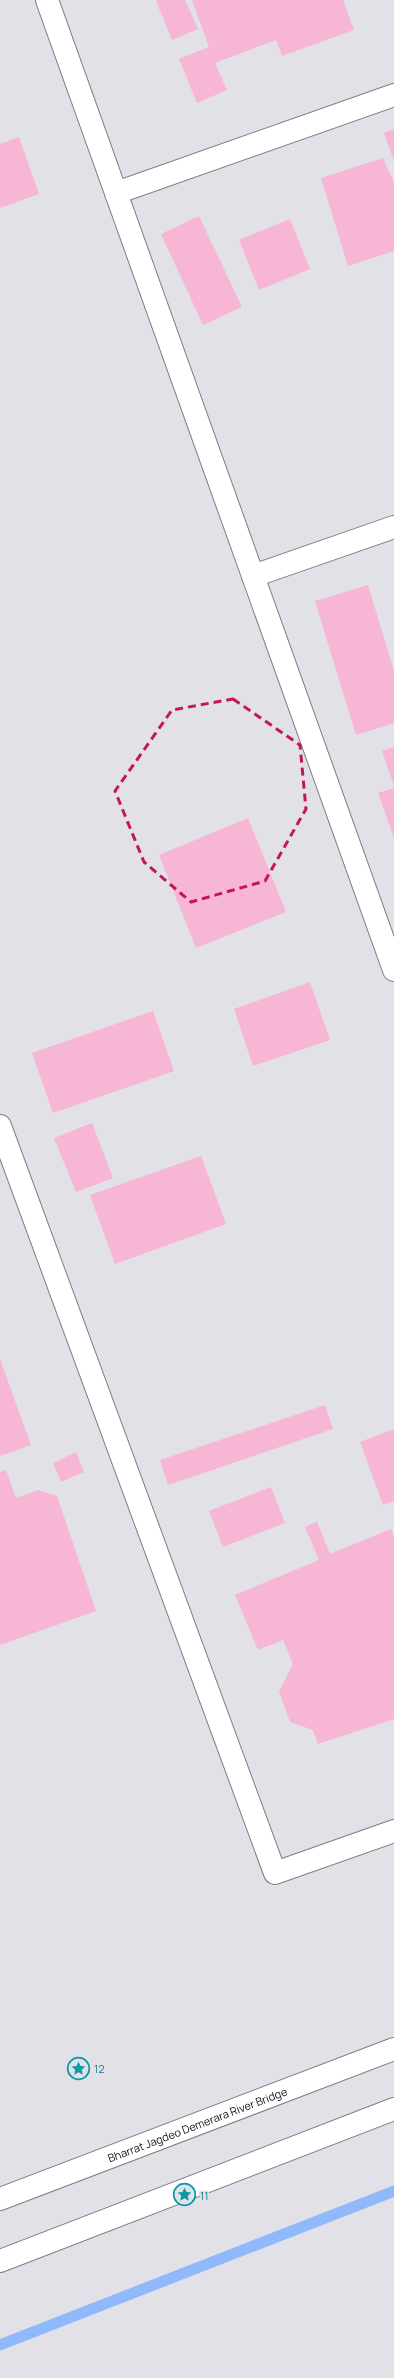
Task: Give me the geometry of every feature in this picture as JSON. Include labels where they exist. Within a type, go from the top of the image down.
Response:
[{"type":"street","points":[[47,0],[393,963]]},
{"type":"street","points":[[116,193],[394,95]]},
{"type":"street","points":[[253,576],[394,527]]},
{"type":"street","points":[[0,1126],[275,1873],[394,1831]]},
{"type":"street","name":"Bharrat Jagdeo Demerara River Bridge","points":[[0,2199],[394,2049]]},
{"type":"street","points":[[0,2261],[394,2109]]},
{"type":"highlighted area","points":[[233,699],[300,745],[306,809],[265,881],[191,902],[144,862],[115,791],[172,710]]},
{"type":"building","points":[[185,0],[198,29],[172,40],[156,1]]},
{"type":"building","points":[[192,0],[343,0],[354,30],[282,56],[276,40],[215,63],[227,90],[197,103],[179,59],[209,47]]},
{"type":"building","points":[[394,129],[394,161],[384,133]]},
{"type":"building","points":[[19,137],[39,194],[0,208],[0,144]]},
{"type":"building","points":[[383,158],[394,183],[394,251],[348,266],[321,178]]},
{"type":"building","points":[[199,216],[242,307],[203,325],[161,234]]},
{"type":"building","points":[[290,219],[310,269],[259,290],[239,240]]},
{"type":"building","points":[[368,585],[394,671],[394,723],[356,735],[315,601]]},
{"type":"building","points":[[394,747],[394,786],[382,751]]},
{"type":"building","points":[[394,788],[394,838],[378,793]]},
{"type":"building","points":[[248,818],[286,912],[196,948],[159,855]]},
{"type":"building","points":[[310,982],[330,1040],[253,1066],[234,1009]]},
{"type":"building","points":[[153,1011],[174,1071],[53,1113],[32,1053]]},
{"type":"building","points":[[92,1123],[113,1178],[76,1192],[54,1138]]},
{"type":"building","points":[[201,1156],[226,1224],[115,1264],[90,1195]]},
{"type":"building","points":[[0,1359],[31,1445],[0,1456]]},
{"type":"building","points":[[325,1405],[333,1429],[168,1485],[160,1460]]},
{"type":"building","points":[[394,1429],[394,1501],[383,1505],[360,1442]]},
{"type":"building","points":[[76,1452],[84,1472],[61,1482],[53,1463]]},
{"type":"building","points":[[6,1470],[16,1498],[38,1490],[57,1496],[96,1611],[0,1645],[0,1472]]},
{"type":"building","points":[[271,1487],[285,1523],[223,1547],[209,1511]]},
{"type":"building","points":[[317,1522],[330,1554],[391,1529],[394,1537],[394,1719],[318,1744],[313,1730],[290,1722],[279,1692],[293,1664],[283,1640],[258,1650],[235,1595],[319,1560],[305,1527]]},
{"type":"waterway","points":[[0,2345],[394,2191]]},
{"type":"place","name":"12","points":[[79,2068]]},
{"type":"place","name":"11","points":[[185,2195]]}]
